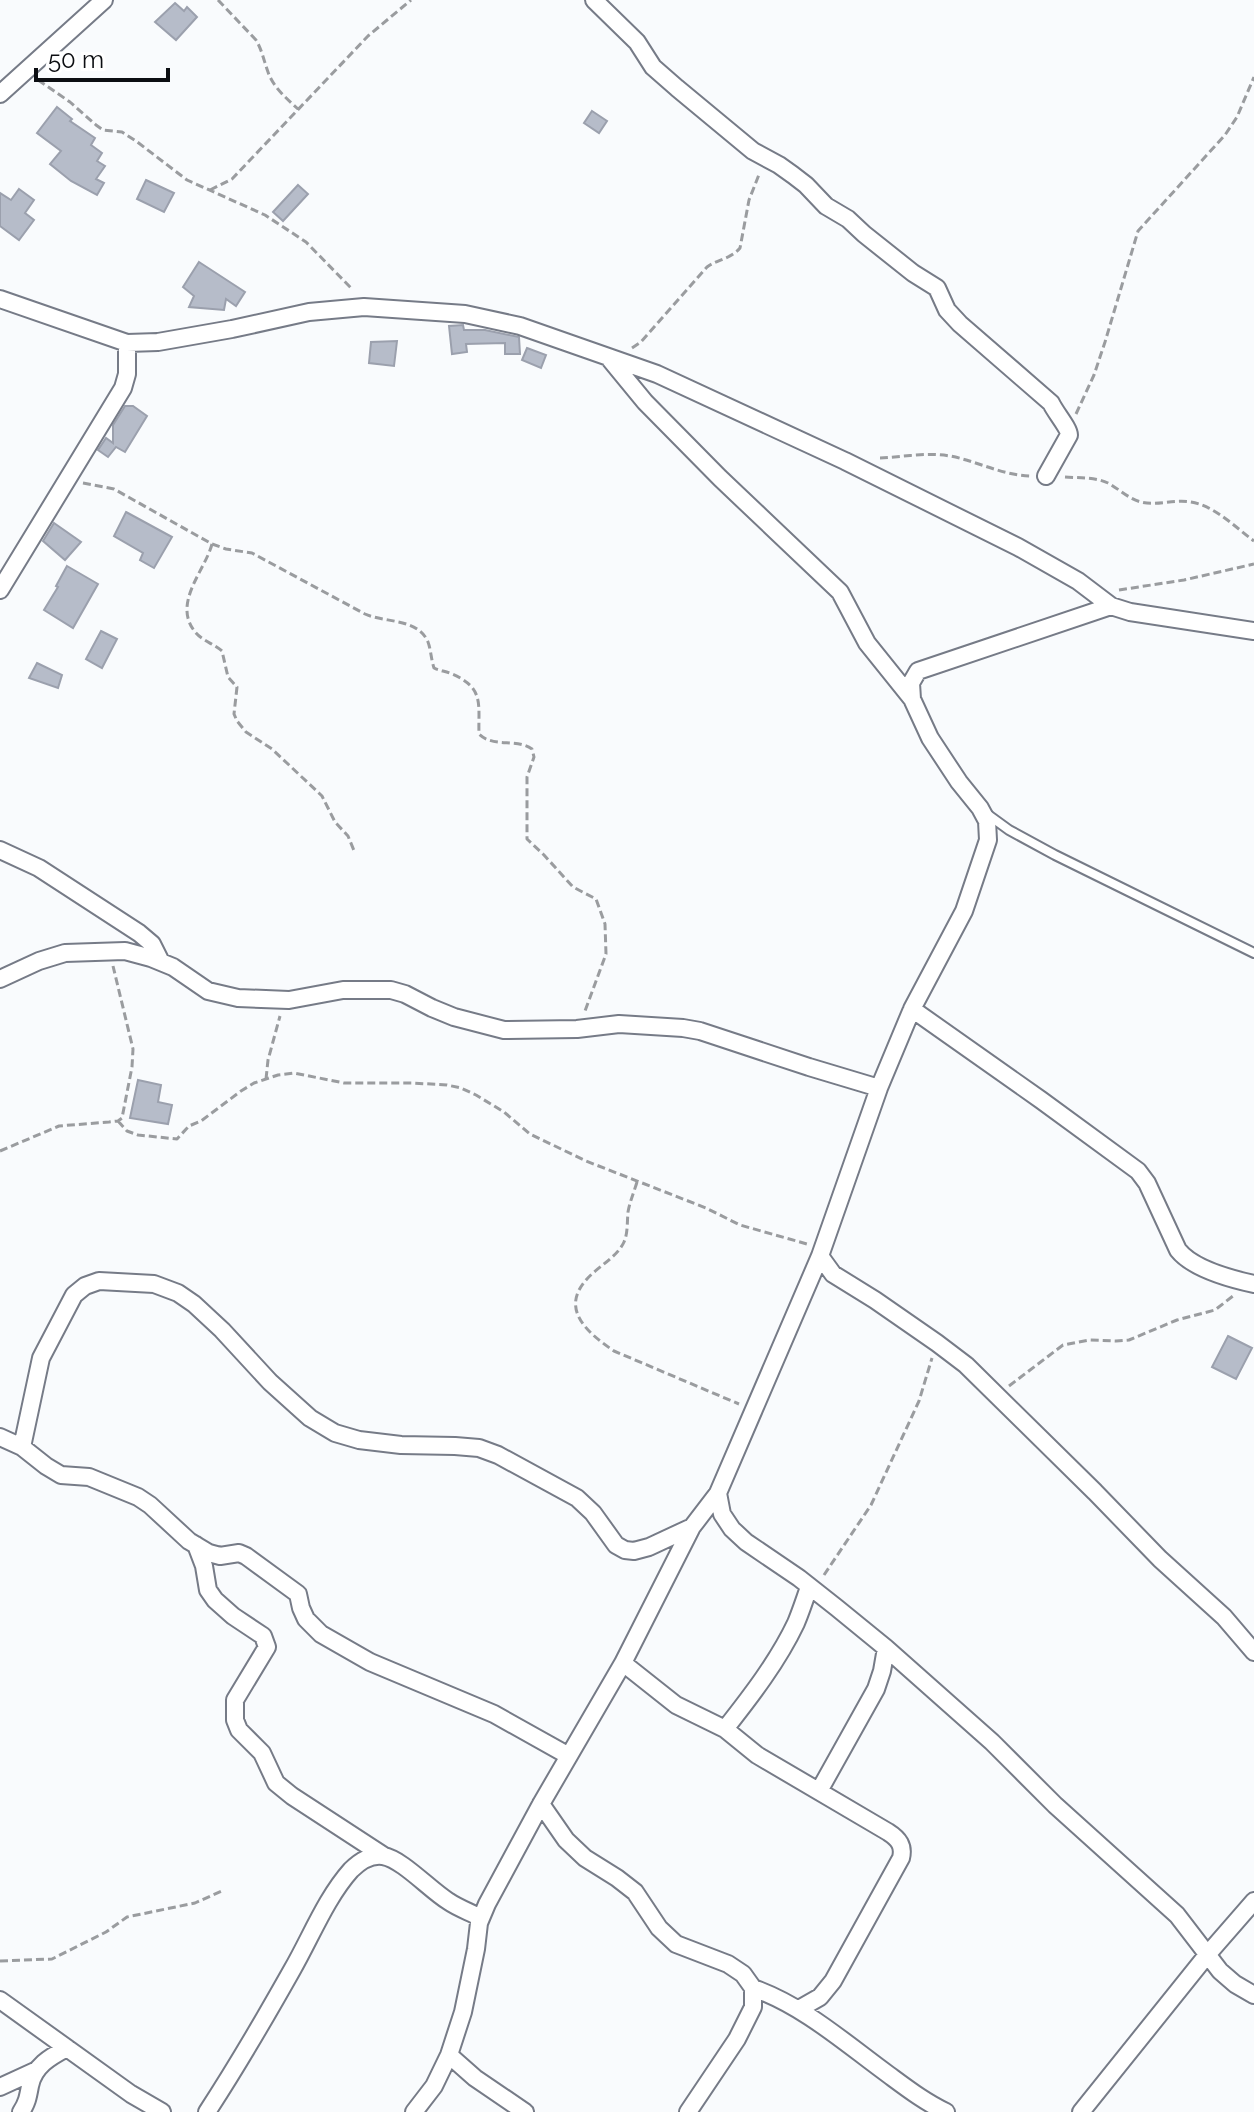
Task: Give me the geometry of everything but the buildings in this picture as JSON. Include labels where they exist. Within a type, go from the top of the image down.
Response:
[{"type":"street","points":[[0,94],[104,0]]},
{"type":"street","points":[[594,0],[637,42],[653,67],[753,151],[806,185],[826,206],[848,219],[913,273],[937,288],[947,310],[1051,403],[1069,430],[1069,435],[1046,476]]},
{"type":"street","points":[[0,299],[127,343],[158,342],[309,312],[364,307],[465,314],[520,326],[657,374],[845,461],[1057,567],[1111,606],[1130,612],[1254,631]]},
{"type":"street","points":[[0,590],[126,383],[127,343]]},
{"type":"street","points":[[414,2112],[434,2086],[449,2055],[463,2012],[481,1918],[487,1904],[623,1663],[692,1527],[718,1493],[820,1256],[879,1088],[912,1009],[964,911],[988,840],[987,821],[980,808],[930,738],[912,699],[867,643],[840,592],[645,402],[609,357]]},
{"type":"street","points":[[912,699],[911,683],[918,671],[1111,606]]},
{"type":"street","points":[[0,850],[39,868],[139,933],[152,944],[161,962]]},
{"type":"street","points":[[0,979],[65,953],[125,951],[173,967],[208,991],[238,998],[289,1000],[343,990],[391,990],[432,1008],[504,1030],[577,1029],[619,1024],[700,1031],[879,1088]]},
{"type":"street","points":[[912,1009],[1138,1171],[1184,1258],[1251,1284]]},
{"type":"street","points":[[820,1256],[833,1274],[966,1365],[1160,1559],[1224,1617],[1254,1652]]},
{"type":"street","points":[[22,1447],[41,1358],[74,1295],[85,1286],[99,1281],[154,1284],[178,1293],[194,1304],[270,1382],[310,1418],[335,1433],[359,1440],[401,1445],[479,1448],[498,1455],[577,1498],[593,1513],[616,1545],[625,1550],[649,1547],[692,1527]]},
{"type":"street","points":[[0,1437],[22,1447],[61,1475],[89,1477],[138,1497],[196,1545],[215,1555],[239,1553],[246,1556],[298,1594],[306,1619],[321,1634],[370,1662],[494,1714],[569,1756]]},
{"type":"street","points":[[718,1493],[722,1514],[732,1529],[886,1648],[992,1742],[1055,1805],[1177,1915],[1207,1955],[1235,1984],[1254,1995]]},
{"type":"street","points":[[196,1545],[208,1590],[215,1600],[265,1640],[267,1647],[235,1700],[235,1720],[239,1730],[262,1753],[276,1783],[384,1856],[399,1862],[450,1902],[481,1918]]},
{"type":"street","points":[[725,1729],[777,1655],[812,1589]]},
{"type":"street","points":[[819,1791],[876,1689],[886,1648]]},
{"type":"street","points":[[623,1663],[676,1705],[725,1729],[757,1755],[888,1832],[900,1843],[903,1850],[901,1858],[833,1981],[820,1997],[799,2009]]},
{"type":"street","points":[[541,1804],[566,1840],[585,1858],[635,1892],[659,1928],[676,1944],[728,1964],[743,1974],[753,1988],[753,2007],[737,2039],[688,2112]]},
{"type":"street","points":[[207,2112],[338,1887],[360,1861],[372,1856],[384,1856]]},
{"type":"street","points":[[1081,2112],[1254,1901]]},
{"type":"street","points":[[753,1988],[777,1996],[799,2009],[921,2099],[946,2112]]},
{"type":"street","points":[[0,2000],[131,2094],[162,2112]]},
{"type":"street","points":[[21,2112],[37,2070],[47,2059],[67,2048]]},
{"type":"street","points":[[449,2055],[475,2078],[525,2112]]},
{"type":"street","points":[[0,2087],[37,2070]]},
{"type":"lane","points":[[980,808],[1009,830],[1055,855],[1254,953]]},
{"type":"path","points":[[218,0],[256,40],[269,77],[298,109]]},
{"type":"path","points":[[210,190],[232,179],[368,36],[411,0]]},
{"type":"path","points":[[24,73],[43,82],[103,130],[122,132],[187,180],[265,215],[306,242],[350,285],[364,307]]},
{"type":"path","points":[[1069,430],[1098,364],[1138,231],[1225,135],[1237,117],[1254,77]]},
{"type":"path","points":[[609,357],[641,342],[707,267],[735,254],[740,248],[752,189],[769,159]]},
{"type":"path","points":[[69,476],[85,484],[114,489],[212,544],[252,553],[375,618],[408,623],[425,637],[434,668],[451,673],[474,688],[478,698],[479,734],[484,739],[521,743],[532,749],[534,757],[527,777],[527,839],[573,887],[596,899],[605,924],[606,954],[577,1029]]},
{"type":"path","points":[[212,544],[187,601],[189,623],[197,634],[222,651],[228,677],[237,687],[234,714],[237,721],[322,796],[335,822],[348,836],[355,853]]},
{"type":"path","points":[[1095,594],[1184,580],[1254,564]]},
{"type":"path","points":[[0,1151],[59,1126],[118,1121],[122,1118],[133,1049],[109,951]]},
{"type":"path","points":[[266,1079],[279,1017],[289,1000]]},
{"type":"path","points":[[118,1121],[127,1131],[138,1135],[177,1139],[189,1126],[201,1121],[241,1091],[266,1079],[294,1073],[344,1083],[412,1083],[461,1088],[504,1112],[530,1134],[547,1143],[740,1225],[814,1247],[820,1256]]},
{"type":"path","points":[[637,1182],[623,1246],[583,1284],[576,1303],[577,1316],[595,1338],[614,1351],[754,1411]]},
{"type":"path","points":[[996,1395],[1063,1345],[1089,1340],[1129,1340],[1177,1320],[1215,1310],[1251,1284]]},
{"type":"path","points":[[812,1589],[871,1505],[919,1401],[937,1343]]},
{"type":"path","points":[[0,1961],[52,1959],[106,1932],[127,1917],[195,1903],[222,1891]]}]
